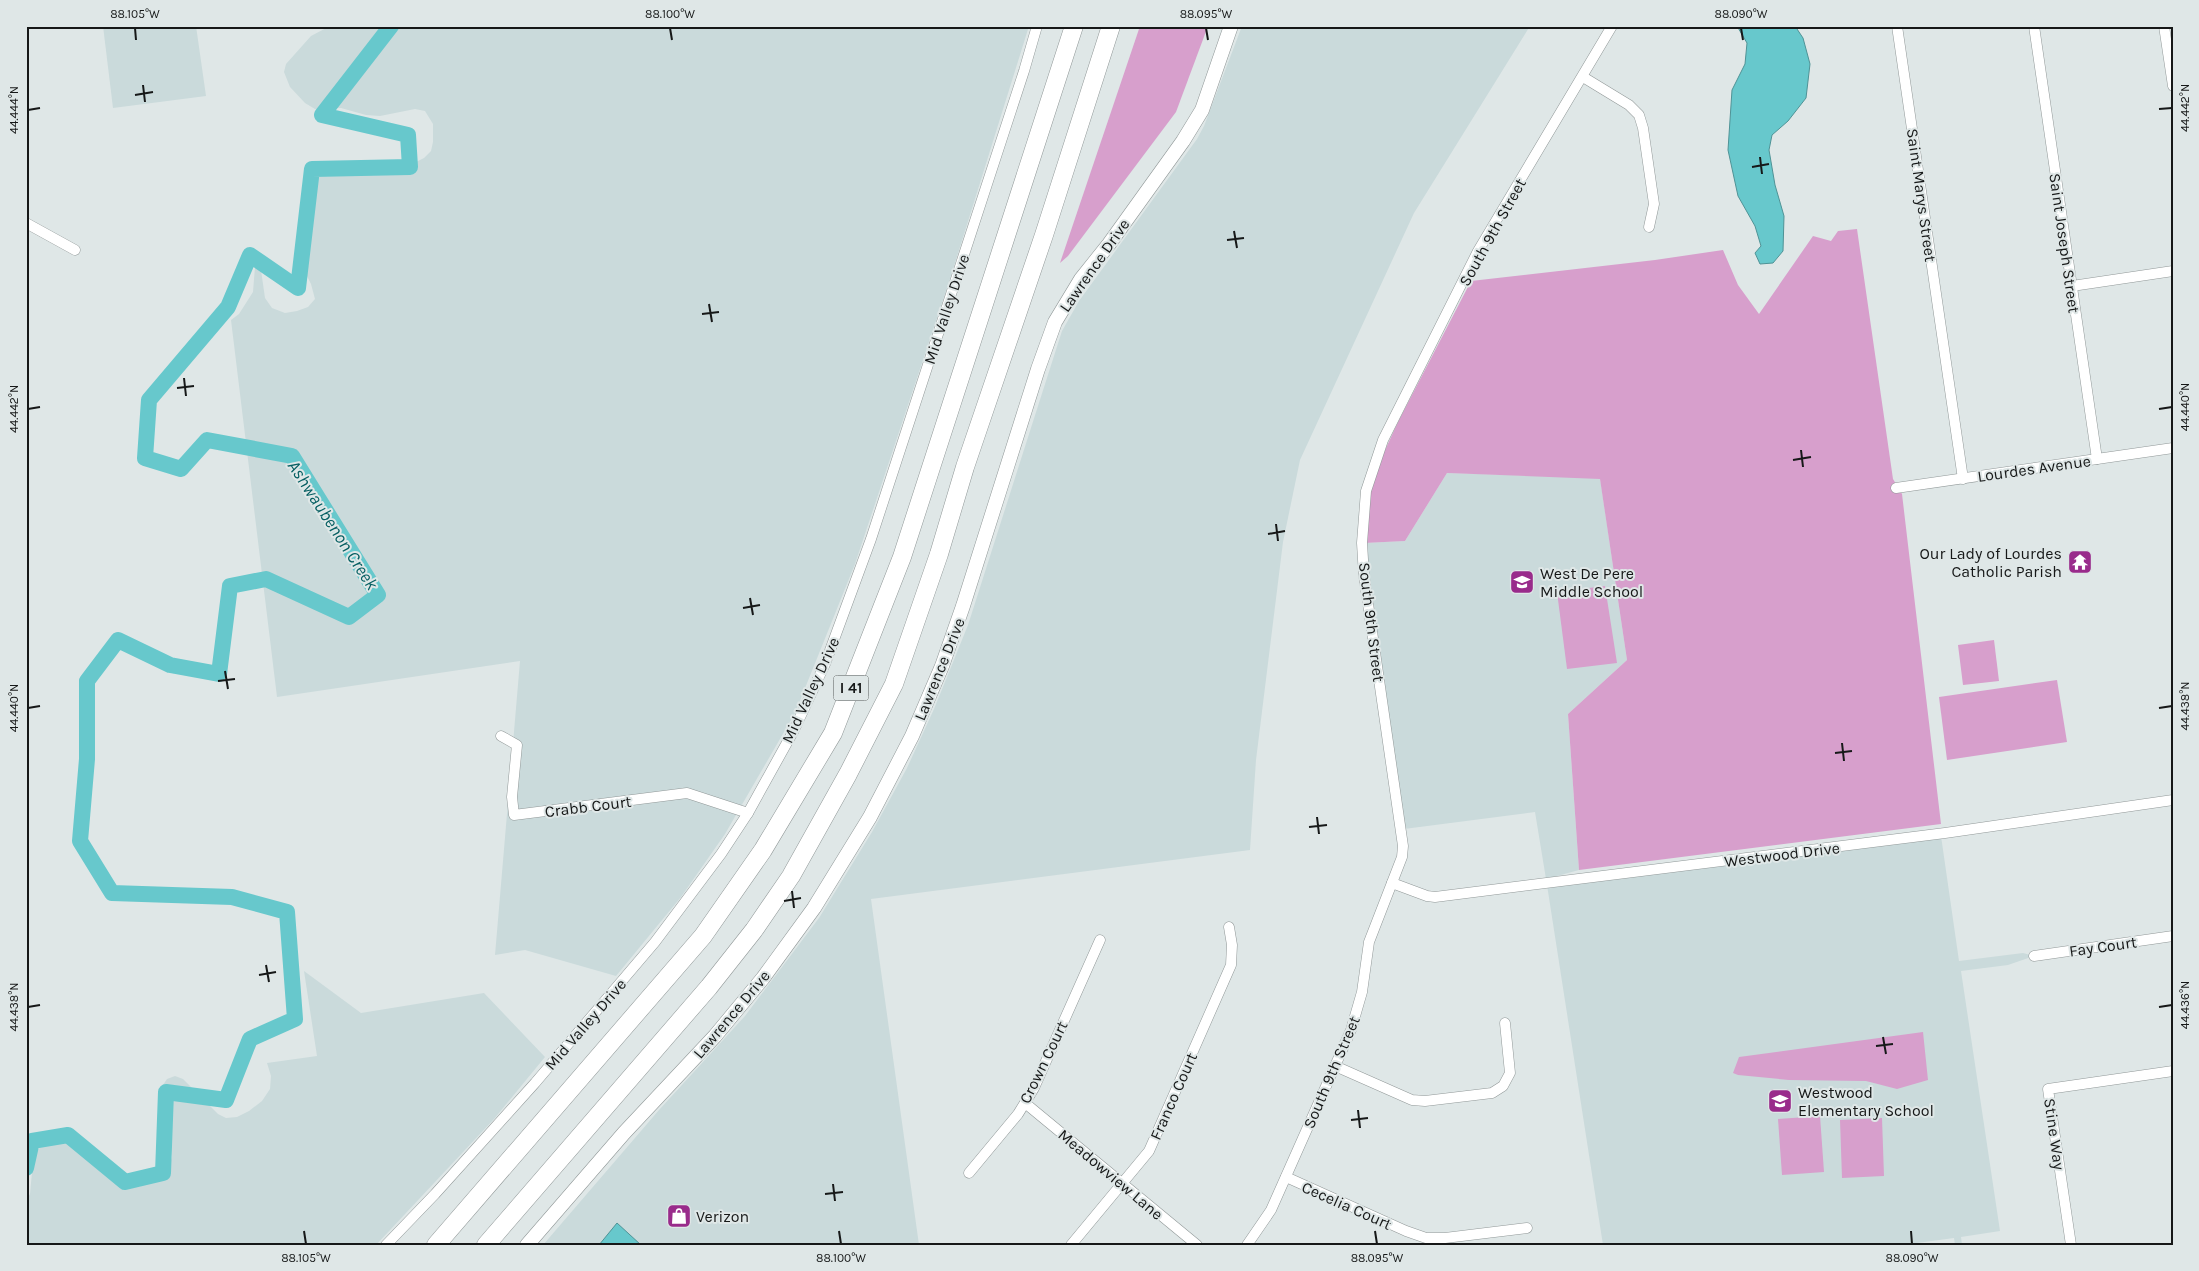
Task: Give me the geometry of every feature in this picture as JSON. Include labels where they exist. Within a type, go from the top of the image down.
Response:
[{"type":"highway","name":"I 41","points":[[436,1245],[703,936],[763,850],[833,732],[902,557],[1074,26]]},
{"type":"highway","name":"I 41","points":[[486,1245],[709,986],[754,930],[791,876],[848,774],[894,684],[939,554],[965,467],[1044,235],[1111,26]]},
{"type":"main road","name":"Lawrence Drive","points":[[528,1245],[624,1133],[715,1036],[763,978],[814,908],[870,817],[912,736],[942,666],[964,606],[1054,322],[1081,279],[1109,244],[1183,141],[1202,110],[1231,26]]},
{"type":"street","name":"Mid Valley Drive","points":[[386,1245],[535,1083],[655,942],[722,854],[748,813],[797,724],[825,664],[875,527],[1037,26]]},
{"type":"street","name":"South 9th Street","points":[[1247,1245],[1271,1210],[1358,1010],[1369,942],[1402,857],[1403,846],[1364,576],[1362,543],[1366,491],[1383,440],[1478,251],[1612,26]]},
{"type":"street","name":"Saint Marys Street","points":[[1897,26],[1963,478]]},
{"type":"street","name":"Saint Joseph Street","points":[[2034,26],[2097,459]]},
{"type":"street","points":[[2167,31],[2173,86]]},
{"type":"street","points":[[1582,77],[1629,105],[1639,115],[1643,128],[1654,204],[1648,227]]},
{"type":"street","points":[[26,223],[75,250]]},
{"type":"street","points":[[2072,286],[2173,271]]},
{"type":"street","name":"Lourdes Avenue","points":[[1896,488],[2173,448]]},
{"type":"street","name":"Crabb Court","points":[[501,736],[517,744],[512,797],[514,815],[688,792],[748,813]]},
{"type":"street","name":"Westwood Drive","points":[[1392,883],[1426,896],[1435,897],[1945,833],[2173,800]]},
{"type":"street","name":"Franco Court","points":[[1071,1245],[1149,1150],[1231,965],[1232,945],[1229,927]]},
{"type":"street","name":"Fay Court","points":[[2034,956],[2173,936]]},
{"type":"street","name":"Crown Court","points":[[969,1173],[1018,1114],[1034,1088],[1100,940]]},
{"type":"street","points":[[1335,1066],[1412,1100],[1424,1101],[1492,1092],[1503,1086],[1510,1073],[1504,1023]]},
{"type":"street","name":"Stine Way","points":[[2070,1245],[2048,1089],[2173,1071]]},
{"type":"street","name":"Meadowview Lane","points":[[1025,1102],[1197,1245]]},
{"type":"street","name":"Cecelia Court","points":[[1286,1178],[1426,1238],[1445,1238],[1527,1228]]},
{"type":"shaded area","points":[[103,26],[196,26],[206,96],[113,108]]},
{"type":"shaded area","points":[[330,26],[1029,26],[950,279],[855,564],[795,713],[725,834],[681,897],[616,976],[525,950],[495,955],[520,661],[277,697],[231,320],[239,314],[253,292],[255,267],[258,266],[261,270],[265,298],[272,308],[285,313],[297,311],[308,307],[315,299],[306,274],[304,262],[313,175],[315,172],[320,169],[348,171],[384,170],[414,163],[424,158],[431,151],[433,142],[433,124],[425,111],[415,109],[380,116],[366,115],[341,108],[315,109],[305,103],[290,87],[284,72],[286,64],[311,36]]},
{"type":"shaded area","points":[[1140,26],[1208,26],[1176,112],[1068,256],[1060,263]]},
{"type":"shaded area","points":[[1242,26],[1530,26],[1414,213],[1300,460],[1283,542],[1256,760],[1250,850],[871,899],[919,1245],[543,1245],[659,1110],[745,1016],[819,918],[872,832],[907,768],[934,709],[968,625],[1062,331],[1079,301],[1197,139],[1204,126]]},
{"type":"shaded area","points":[[1857,229],[1893,479],[1902,494],[1941,824],[1579,870],[1568,714],[1627,660],[1600,479],[1447,473],[1405,541],[1364,543],[1368,498],[1374,474],[1398,422],[1471,281],[1655,260],[1723,250],[1738,285],[1759,314],[1813,236],[1831,241],[1838,231]]},
{"type":"shaded area","points":[[1447,473],[1600,478],[1627,660],[1568,714],[1579,870],[1546,879],[1535,812],[1404,829],[1364,543],[1405,541]]},
{"type":"shaded area","points":[[1605,586],[1617,663],[1567,669],[1557,592]]},
{"type":"shaded area","points":[[1994,640],[1999,681],[1963,685],[1958,645]]},
{"type":"shaded area","points":[[2057,680],[2067,742],[1947,760],[1939,697]]},
{"type":"shaded area","name":"Westwood Elementary School","points":[[1941,836],[1959,961],[2023,953],[2034,956],[2008,965],[1961,971],[2000,1231],[1961,1237],[1962,1245],[1955,1245],[1954,1238],[1902,1245],[1603,1245],[1547,885]]},
{"type":"shaded area","points":[[304,971],[361,1013],[484,993],[545,1057],[494,1119],[376,1245],[26,1245],[26,1201],[30,1194],[33,1161],[42,1145],[59,1141],[68,1142],[108,1177],[128,1187],[138,1187],[161,1178],[169,1167],[172,1157],[163,1085],[167,1079],[175,1076],[183,1079],[218,1114],[226,1118],[237,1117],[262,1101],[270,1089],[271,1076],[267,1063],[317,1056]]},
{"type":"shaded area","points":[[1923,1032],[1928,1080],[1897,1089],[1866,1081],[1789,1080],[1733,1073],[1739,1057]]},
{"type":"shaded area","points":[[1820,1116],[1824,1172],[1782,1175],[1778,1119]]},
{"type":"shaded area","points":[[1882,1118],[1884,1176],[1842,1178],[1840,1120]]},
{"type":"water","points":[[1737,26],[1795,26],[1803,38],[1810,64],[1806,98],[1788,121],[1772,135],[1769,150],[1775,185],[1784,216],[1783,251],[1773,263],[1760,264],[1755,253],[1761,246],[1755,226],[1738,196],[1728,150],[1732,90],[1745,64],[1747,43]]},
{"type":"water","points":[[617,1223],[641,1245],[599,1245]]},
{"type":"waterway","name":"Ashwaubenon Creek","points":[[26,1168],[32,1141],[68,1135],[125,1182],[163,1173],[166,1092],[226,1100],[250,1039],[295,1019],[287,912],[232,897],[112,893],[80,841],[87,759],[87,681],[118,640],[170,665],[219,674],[230,586],[266,579],[349,617],[378,595],[292,456],[207,440],[181,469],[145,458],[149,400],[228,307],[250,255],[298,288],[312,169],[410,167],[408,135],[322,115],[391,26]]},
{"type":"place","name":"Our Lady of Lourdes Catholic Parish","points":[[2080,562]]},
{"type":"place","name":"West De Pere Middle School","points":[[1522,582]]},
{"type":"place","name":"Westwood Elementary School","points":[[1780,1101]]},
{"type":"place","name":"Verizon","points":[[679,1216]]}]
